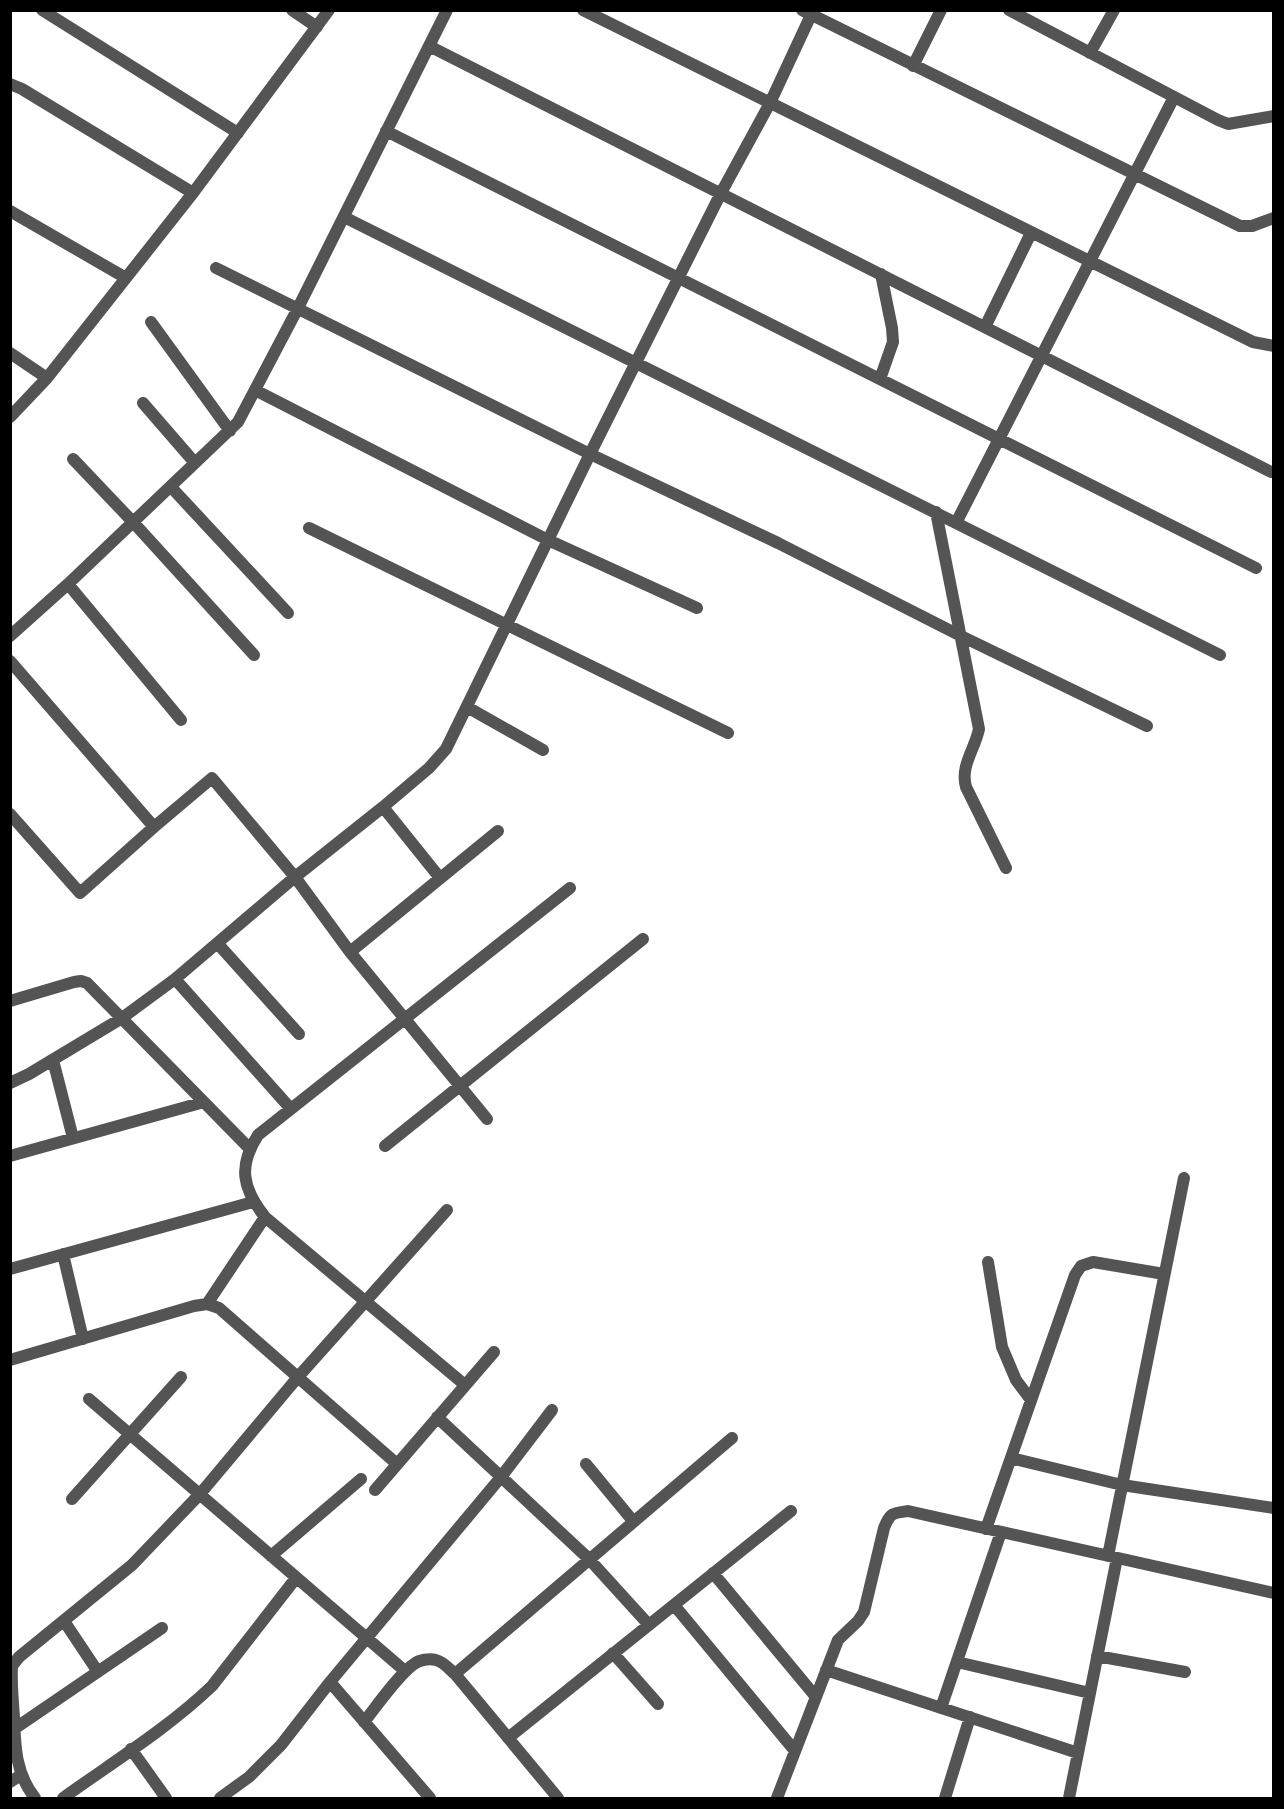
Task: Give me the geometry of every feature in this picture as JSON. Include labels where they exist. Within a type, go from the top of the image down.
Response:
[{"type":"street","points":[[42,10],[238,133]]},
{"type":"street","points":[[292,10],[316,27]]},
{"type":"street","points":[[10,417],[47,378],[193,194],[329,10]]},
{"type":"street","points":[[10,636],[68,585],[238,422],[298,308],[447,10]]},
{"type":"street","points":[[583,10],[1253,342],[1274,346]]},
{"type":"street","points":[[913,66],[940,10]]},
{"type":"street","points":[[1009,10],[1228,124],[1274,116]]},
{"type":"street","points":[[1090,53],[1114,10]]},
{"type":"street","points":[[10,1083],[122,1018],[174,979],[295,877],[383,807],[429,768],[446,749],[721,192],[770,103],[807,13],[1240,226],[1252,226],[1274,218]]},
{"type":"street","points":[[429,46],[1271,472]]},
{"type":"street","points":[[10,84],[22,89],[193,194]]},
{"type":"street","points":[[956,523],[1174,97]]},
{"type":"street","points":[[386,131],[1256,568]]},
{"type":"street","points":[[10,211],[126,278]]},
{"type":"street","points":[[344,217],[1220,655]]},
{"type":"street","points":[[985,327],[1031,232]]},
{"type":"street","points":[[216,268],[590,454],[778,543],[961,636],[1147,726]]},
{"type":"street","points":[[880,379],[893,342],[881,274]]},
{"type":"street","points":[[151,322],[230,431]]},
{"type":"street","points":[[10,353],[47,378]]},
{"type":"street","points":[[255,390],[548,540],[697,608]]},
{"type":"street","points":[[142,403],[195,463]]},
{"type":"street","points":[[73,459],[254,655]]},
{"type":"street","points":[[171,486],[288,613]]},
{"type":"street","points":[[936,512],[979,729],[963,778],[1006,868]]},
{"type":"street","points":[[309,528],[728,733]]},
{"type":"street","points":[[68,585],[181,720]]},
{"type":"street","points":[[10,661],[154,826]]},
{"type":"street","points":[[467,707],[543,750]]},
{"type":"street","points":[[10,814],[80,893],[154,826],[212,778],[295,877],[350,952],[487,1119]]},
{"type":"street","points":[[383,807],[440,878]]},
{"type":"street","points":[[350,952],[498,831]]},
{"type":"street","points":[[465,1385],[265,1217],[253,1202],[246,1185],[245,1165],[249,1148],[258,1135],[570,888]]},
{"type":"street","points":[[385,1146],[643,939]]},
{"type":"street","points":[[218,944],[299,1034]]},
{"type":"street","points":[[174,979],[291,1109]]},
{"type":"street","points":[[10,1000],[81,981],[87,983],[249,1148]]},
{"type":"street","points":[[53,1060],[73,1138]]},
{"type":"street","points":[[10,1156],[204,1102]]},
{"type":"street","points":[[1069,1798],[1097,1656],[1122,1485],[1184,1178]]},
{"type":"street","points":[[10,1269],[253,1202]]},
{"type":"street","points":[[35,1798],[16,1779],[12,1666],[132,1565],[200,1494],[298,1377],[447,1210]]},
{"type":"street","points":[[207,1304],[265,1217]]},
{"type":"street","points":[[63,1254],[83,1339]]},
{"type":"street","points":[[988,1262],[1002,1347],[1016,1380],[1031,1400]]},
{"type":"street","points":[[986,1528],[1075,1275],[1081,1266],[1093,1262],[1164,1274]]},
{"type":"street","points":[[10,1360],[207,1304],[219,1308],[397,1464]]},
{"type":"street","points":[[375,1490],[494,1352]]},
{"type":"street","points":[[72,1500],[181,1377]]},
{"type":"street","points":[[89,1398],[405,1671]]},
{"type":"street","points":[[220,1798],[249,1777],[270,1757],[501,1477],[552,1410]]},
{"type":"street","points":[[437,1417],[589,1559],[649,1625]]},
{"type":"street","points":[[455,1674],[732,1438]]},
{"type":"street","points":[[1011,1458],[1122,1485],[1274,1508]]},
{"type":"street","points":[[586,1464],[633,1521]]},
{"type":"street","points":[[271,1556],[361,1479]]},
{"type":"street","points":[[508,1738],[791,1511]]},
{"type":"street","points":[[777,1798],[838,1640],[858,1622],[864,1612],[884,1528],[888,1518],[894,1513],[908,1511],[1274,1593]]},
{"type":"street","points":[[941,1708],[1001,1532]]},
{"type":"street","points":[[713,1573],[816,1697]]},
{"type":"street","points":[[63,1798],[179,1715],[212,1686],[296,1578]]},
{"type":"street","points":[[674,1605],[795,1750]]},
{"type":"street","points":[[64,1621],[98,1672]]},
{"type":"street","points":[[14,1729],[162,1628]]},
{"type":"street","points":[[613,1653],[658,1704]]},
{"type":"street","points":[[1097,1656],[1185,1672]]},
{"type":"street","points":[[364,1722],[405,1671],[415,1663],[435,1659],[455,1674],[558,1798]]},
{"type":"street","points":[[957,1662],[1090,1693]]},
{"type":"street","points":[[826,1670],[1078,1753]]},
{"type":"street","points":[[330,1682],[430,1798]]},
{"type":"street","points":[[945,1798],[970,1717]]},
{"type":"street","points":[[131,1749],[166,1798]]}]
